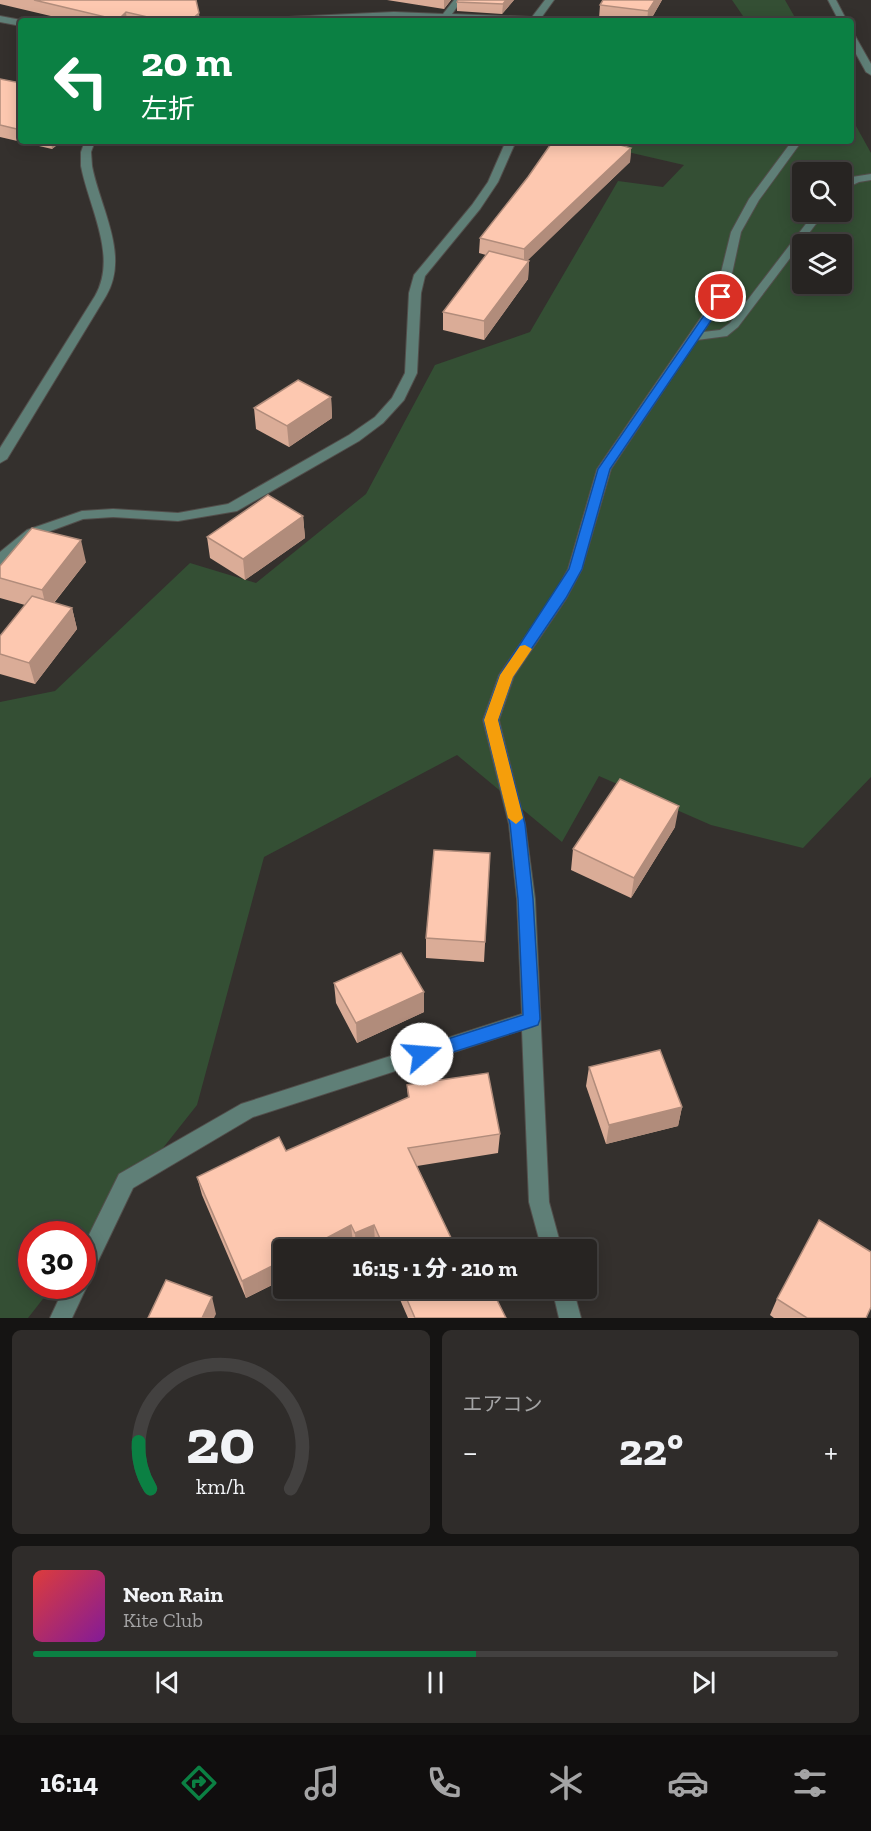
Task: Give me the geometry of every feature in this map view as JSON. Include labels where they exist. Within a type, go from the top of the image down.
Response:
[{"type":"street","points":[[446,16],[458,0]]},
{"type":"street","points":[[536,18],[550,0]]},
{"type":"street","points":[[832,0],[841,18]]},
{"type":"street","points":[[353,16],[358,18]]},
{"type":"street","points":[[319,18],[446,16],[505,18]]},
{"type":"street","points":[[0,20],[18,23]]},
{"type":"street","points":[[854,41],[871,72]]},
{"type":"street","points":[[0,459],[98,300],[110,275],[110,255],[85,159],[89,144]]},
{"type":"street","points":[[0,560],[16,544],[50,525],[82,515],[113,513],[193,516],[232,508],[354,438],[379,420],[398,400],[411,373],[415,293],[420,275],[482,199],[493,182],[510,144]]},
{"type":"street","points":[[549,1239],[539,1202],[526,899],[517,824],[491,720],[507,675],[561,595],[575,569],[604,469],[696,337],[721,297],[736,232],[795,144]]},
{"type":"street","points":[[852,182],[871,177]]},
{"type":"street","points":[[696,337],[723,333],[734,325],[812,222]]},
{"type":"street","points":[[0,539],[16,544]]},
{"type":"street","points":[[96,1243],[126,1180],[248,1110],[532,1019]]},
{"type":"street","points":[[61,1318],[70,1299]]},
{"type":"street","points":[[565,1299],[570,1318]]},
{"type":"green space","points":[[732,0],[785,0],[795,18],[741,18],[743,16]]},
{"type":"green space","points":[[854,122],[871,153],[871,777],[803,848],[711,825],[599,776],[562,842],[457,755],[264,857],[197,1105],[96,1233],[96,1221],[18,1221],[18,1299],[43,1299],[28,1318],[0,1318],[0,702],[55,691],[190,563],[256,583],[366,494],[435,365],[530,332],[618,181],[663,187],[684,165],[593,144],[854,144]]},
{"type":"building","points":[[34,0],[196,0],[199,13],[193,18],[152,18],[126,12],[120,18],[110,18]]},
{"type":"building","points":[[458,0],[506,0],[503,4],[457,2]]},
{"type":"building","points":[[603,0],[655,0],[648,11],[600,5]]},
{"type":"building","points":[[0,79],[18,82],[18,129],[0,125]]},
{"type":"building","points":[[551,144],[617,144],[631,148],[524,249],[480,238]]},
{"type":"building","points":[[489,251],[529,261],[484,321],[443,312]]},
{"type":"building","points":[[298,380],[331,397],[287,426],[254,408]]},
{"type":"building","points":[[268,495],[303,516],[243,559],[207,537]]},
{"type":"building","points":[[32,528],[81,540],[42,590],[0,578],[0,566]]},
{"type":"building","points":[[32,596],[72,608],[29,663],[0,654],[0,636]]},
{"type":"building","points":[[620,779],[679,806],[634,878],[573,849]]},
{"type":"building","points":[[434,850],[490,853],[485,942],[426,938]]},
{"type":"building","points":[[401,953],[424,992],[356,1023],[334,983]]},
{"type":"building","points":[[660,1050],[682,1107],[609,1125],[589,1067]]},
{"type":"building","points":[[488,1073],[500,1134],[408,1148],[452,1239],[380,1239],[374,1225],[355,1233],[351,1225],[325,1239],[273,1239],[273,1266],[242,1281],[197,1177],[279,1137],[286,1151],[409,1097],[407,1085]]},
{"type":"building","points":[[819,1220],[871,1252],[871,1307],[866,1318],[807,1318],[777,1299]]},
{"type":"building","points":[[166,1280],[212,1297],[202,1318],[148,1318]]},
{"type":"building","points":[[407,1299],[496,1299],[506,1318],[415,1318]]},
{"type":"slow traffic","points":[[516,818],[491,720],[496,698],[507,675],[525,649]]},
{"type":"route","points":[[422,1054],[532,1019],[526,899],[517,824],[491,720],[496,698],[507,675],[561,595],[575,569],[604,469],[711,315],[721,297]]}]
